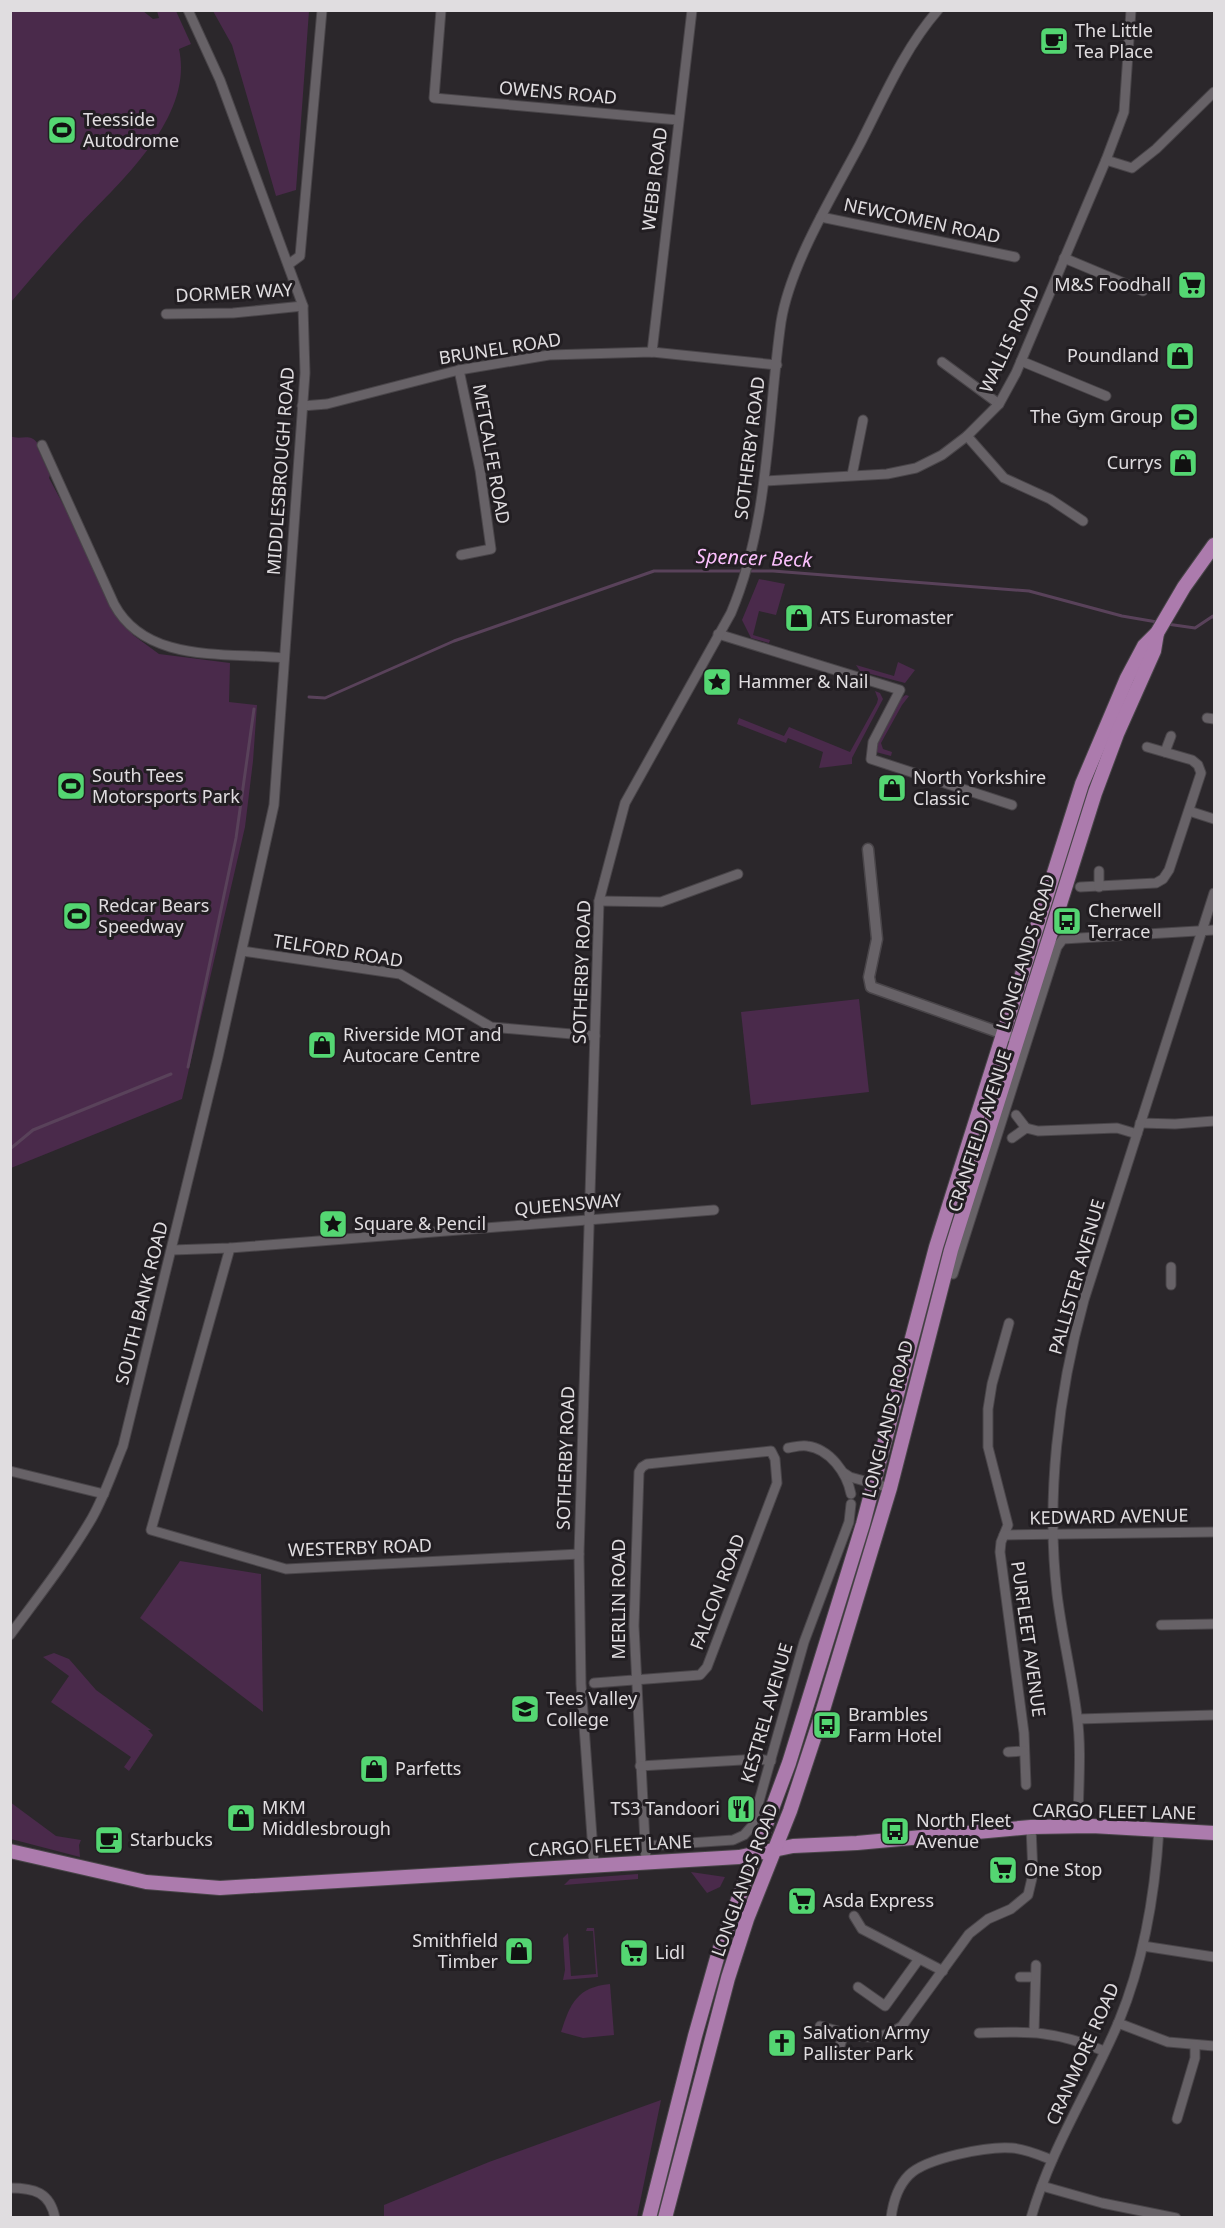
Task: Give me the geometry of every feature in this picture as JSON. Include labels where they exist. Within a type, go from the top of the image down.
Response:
[{"type":"main road","points":[[1158,631],[1184,587],[1215,545]]},
{"type":"main road","name":"LONGLANDS ROAD","points":[[649,2217],[719,1951],[789,1763],[863,1524],[868,1482],[936,1247],[1082,784],[1127,678],[1144,646],[1158,631]]},
{"type":"main road","name":"LONGLANDS ROAD","points":[[665,2217],[728,1978],[747,1919],[790,1811],[890,1488],[951,1250],[1095,794],[1134,694],[1154,651],[1158,631]]},
{"type":"main road","name":"CARGO FLEET LANE","points":[[10,1851],[146,1882],[208,1888],[274,1887],[403,1876],[739,1857],[794,1846],[857,1844],[1031,1827],[1078,1826],[1215,1833]]},
{"type":"street","name":"MIDDLESBROUGH ROAD","points":[[188,10],[220,80],[303,306],[305,373],[274,805],[242,951]]},
{"type":"street","points":[[289,264],[300,256],[322,10]]},
{"type":"street","name":"OWENS ROAD","points":[[441,10],[434,98],[678,120]]},
{"type":"street","name":"WEBB ROAD","points":[[652,352],[692,10]]},
{"type":"street","name":"SOTHERBY ROAD","points":[[594,1865],[581,1684],[579,1554],[599,901],[625,803],[731,613],[744,581],[765,481],[782,321],[791,285],[821,216],[902,63],[938,10]]},
{"type":"street","name":"WALLIS ROAD","points":[[765,481],[888,474],[915,468],[942,455],[967,436],[999,404],[1021,361],[1124,112],[1131,10]]},
{"type":"street","points":[[1106,160],[1132,168],[1156,149],[1215,92]]},
{"type":"street","name":"NEWCOMEN ROAD","points":[[821,216],[1015,257]]},
{"type":"street","points":[[1064,258],[1143,291]]},
{"type":"street","name":"DORMER WAY","points":[[166,314],[233,313],[303,306]]},
{"type":"street","name":"BRUNEL ROAD","points":[[302,405],[327,404],[459,370],[549,355],[652,352],[777,365]]},
{"type":"street","points":[[1021,361],[1106,396]]},
{"type":"street","points":[[942,362],[999,404]]},
{"type":"street","name":"METCALFE ROAD","points":[[459,370],[480,470],[491,549],[461,555]]},
{"type":"street","points":[[852,475],[863,420]]},
{"type":"street","points":[[967,436],[1004,478],[1050,499],[1083,521]]},
{"type":"street","points":[[42,446],[114,604],[130,626],[150,640],[174,650],[284,658]]},
{"type":"street","points":[[718,634],[900,690],[873,742],[871,759],[1012,805]]},
{"type":"street","points":[[1166,752],[1171,736]]},
{"type":"street","points":[[1080,887],[1156,884],[1169,870],[1201,773],[1198,765],[1192,760],[1147,747]]},
{"type":"street","points":[[1189,811],[1215,819]]},
{"type":"street","points":[[868,849],[877,939],[869,977],[872,987],[1018,1040]]},
{"type":"street","points":[[1099,871],[1099,887]]},
{"type":"street","points":[[599,901],[661,902],[738,874]]},
{"type":"street","name":"PALLISTER AVENUE","points":[[1078,1826],[1078,1719],[1057,1594],[1054,1476],[1058,1440],[1073,1344],[1084,1300],[1215,893]]},
{"type":"street","name":"CRANFIELD AVENUE","points":[[953,1274],[1057,947],[1063,939],[1215,930]]},
{"type":"street","name":"TELFORD ROAD","points":[[242,951],[400,975],[491,1027],[595,1036]]},
{"type":"street","name":"SOUTH BANK ROAD","points":[[10,1635],[61,1566],[92,1518],[123,1446],[172,1250],[242,951]]},
{"type":"street","points":[[1016,1115],[1026,1128],[1038,1131],[1117,1128],[1137,1134]]},
{"type":"street","points":[[1140,1123],[1175,1124],[1215,1121]]},
{"type":"street","points":[[1012,1138],[1026,1128]]},
{"type":"street","name":"QUEENSWAY","points":[[172,1250],[230,1248],[714,1210]]},
{"type":"street","name":"WESTERBY ROAD","points":[[230,1248],[151,1530],[286,1569],[579,1554]]},
{"type":"street","points":[[1171,1267],[1171,1286]]},
{"type":"street","name":"PURFLEET AVENUE","points":[[1009,1323],[992,1384],[988,1409],[988,1447],[1008,1525],[1000,1552],[1026,1785]]},
{"type":"street","points":[[788,1448],[806,1446],[815,1448],[830,1458],[850,1477],[890,1488]]},
{"type":"street","name":"FALCON ROAD","points":[[594,1683],[700,1675],[707,1667],[777,1483],[775,1459],[771,1451]]},
{"type":"street","name":"MERLIN ROAD","points":[[646,1862],[635,1680],[638,1479],[642,1467],[651,1464],[771,1451]]},
{"type":"street","points":[[10,1471],[104,1494]]},
{"type":"street","name":"KESTREL AVENUE","points":[[645,1846],[733,1840],[744,1835],[752,1826],[804,1642],[849,1522],[851,1499],[849,1484],[843,1472]]},
{"type":"street","name":"KEDWARD AVENUE","points":[[1004,1535],[1215,1532]]},
{"type":"street","points":[[1161,1625],[1215,1624]]},
{"type":"street","points":[[1078,1719],[1215,1715]]},
{"type":"street","points":[[1008,1752],[1024,1751]]},
{"type":"street","points":[[640,1766],[759,1759],[771,1761]]},
{"type":"street","points":[[820,2026],[874,2039],[892,2033],[902,2026],[969,1934],[988,1919],[1011,1909],[1028,1895],[1033,1874],[1031,1827]]},
{"type":"street","name":"CRANMORE ROAD","points":[[1031,2217],[1052,2160],[1118,2023],[1134,1981],[1143,1946],[1155,1878],[1159,1829]]},
{"type":"street","points":[[854,1916],[862,1929],[943,1971]]},
{"type":"street","points":[[1143,1946],[1215,1957]]},
{"type":"street","points":[[858,1987],[885,2006],[919,1959]]},
{"type":"street","points":[[1034,2032],[1036,1965]]},
{"type":"street","points":[[1020,1977],[1035,1977]]},
{"type":"street","points":[[1118,2023],[1168,2042],[1215,2046]]},
{"type":"street","points":[[979,2033],[1034,2032],[1064,2036],[1104,2051]]},
{"type":"street","points":[[839,2049],[844,2033]]},
{"type":"street","points":[[1177,2120],[1195,2058],[1195,2046]]},
{"type":"street","points":[[891,2217],[898,2190],[908,2176],[921,2167],[943,2159],[982,2149],[1012,2148],[1052,2160]]},
{"type":"street","points":[[1042,2186],[1102,2203],[1176,2217]]},
{"type":"street","points":[[10,2188],[27,2188],[41,2192],[49,2200],[55,2217]]},
{"type":"shaded area","points":[[11,10],[143,11],[153,19],[159,18],[157,11],[176,11],[191,44],[179,49],[181,74],[176,99],[165,123],[150,146],[133,168],[69,235],[11,302]]},
{"type":"shaded area","points":[[213,11],[309,11],[296,190],[276,196],[232,45]]},
{"type":"shaded area","name":"South Tees Motorsports Park","points":[[10,436],[32,438],[38,444],[37,447],[50,475],[49,478],[133,635],[159,654],[230,663],[229,702],[257,705],[245,827],[182,1099],[11,1168]]},
{"type":"shaded area","points":[[759,579],[785,584],[776,615],[759,611],[753,635],[770,640],[769,643],[751,638],[742,620]]},
{"type":"shaded area","points":[[898,662],[915,670],[905,683],[860,671],[856,665],[894,676]]},
{"type":"shaded area","points":[[875,691],[880,693],[883,699],[852,758],[852,764],[819,768],[823,752],[788,738],[786,743],[737,724],[739,718],[784,736],[789,727],[850,752],[877,703]]},
{"type":"shaded area","points":[[906,695],[909,696],[881,743],[883,749],[892,752],[891,756],[876,752],[887,720]]},
{"type":"shaded area","points":[[859,999],[869,1092],[751,1105],[741,1012]]},
{"type":"shaded area","points":[[180,1561],[261,1574],[263,1712],[140,1618]]},
{"type":"shaded area","points":[[54,1653],[69,1659],[96,1690],[151,1730],[148,1730],[153,1735],[129,1771],[124,1767],[131,1757],[51,1702],[69,1676],[43,1657]]},
{"type":"shaded area","points":[[10,1802],[56,1836],[81,1840],[80,1857],[11,1839]]},
{"type":"shaded area","points":[[691,1872],[725,1877],[720,1887],[707,1893]]},
{"type":"shaded area","points":[[638,1874],[638,1879],[564,1885],[570,1879]]},
{"type":"shaded area","points":[[587,1928],[594,1928],[598,1977],[563,1980],[565,1970],[563,1938],[568,1933],[571,1976],[596,1974],[593,1931],[586,1931]]},
{"type":"shaded area","points":[[610,1984],[614,2035],[583,2038],[561,2032],[572,2005],[582,1993]]},
{"type":"shaded area","points":[[661,2100],[637,2217],[384,2217],[384,2205],[489,2162]]},
{"type":"waterway","name":"Spencer Beck","points":[[309,697],[325,698],[454,641],[654,571],[773,571],[1029,591],[1122,616],[1157,622]]},
{"type":"waterway","name":"Spencer Beck","points":[[1167,624],[1195,628],[1213,616],[1214,618]]},
{"type":"waterway","name":"Spencer Beck","points":[[188,1067],[236,838],[254,709]]},
{"type":"waterway","points":[[10,1149],[33,1130],[171,1074]]},
{"type":"place","name":"The Little Tea Place","points":[[1054,41]]},
{"type":"place","name":"Teesside Autodrome","points":[[62,130]]},
{"type":"place","name":"M&S Foodhall","points":[[1192,285]]},
{"type":"place","name":"Poundland","points":[[1180,356]]},
{"type":"place","name":"The Gym Group","points":[[1184,417]]},
{"type":"place","name":"Currys","points":[[1183,463]]},
{"type":"place","name":"ATS Euromaster","points":[[799,618]]},
{"type":"place","name":"Hammer & Nail","points":[[717,682]]},
{"type":"place","name":"South Tees Motorsports Park","points":[[71,786]]},
{"type":"place","name":"North Yorkshire Classic","points":[[892,788]]},
{"type":"place","name":"Redcar Bears Speedway","points":[[77,916]]},
{"type":"place","name":"Cherwell Terrace","points":[[1067,921]]},
{"type":"place","name":"Riverside MOT and Autocare Centre","points":[[322,1045]]},
{"type":"place","name":"Square & Pencil","points":[[333,1224]]},
{"type":"place","name":"Tees Valley College","points":[[525,1709]]},
{"type":"place","name":"Brambles Farm Hotel","points":[[827,1725]]},
{"type":"place","name":"Parfetts","points":[[374,1769]]},
{"type":"place","name":"TS3 Tandoori","points":[[741,1809]]},
{"type":"place","name":"MKM Middlesbrough","points":[[241,1818]]},
{"type":"place","name":"North Fleet Avenue","points":[[895,1831]]},
{"type":"place","name":"Starbucks","points":[[109,1840]]},
{"type":"place","name":"One Stop","points":[[1003,1870]]},
{"type":"place","name":"Asda Express","points":[[802,1901]]},
{"type":"place","name":"Smithfield Timber","points":[[519,1951]]},
{"type":"place","name":"Lidl","points":[[634,1953]]},
{"type":"place","name":"Salvation Army Pallister Park","points":[[782,2043]]}]
